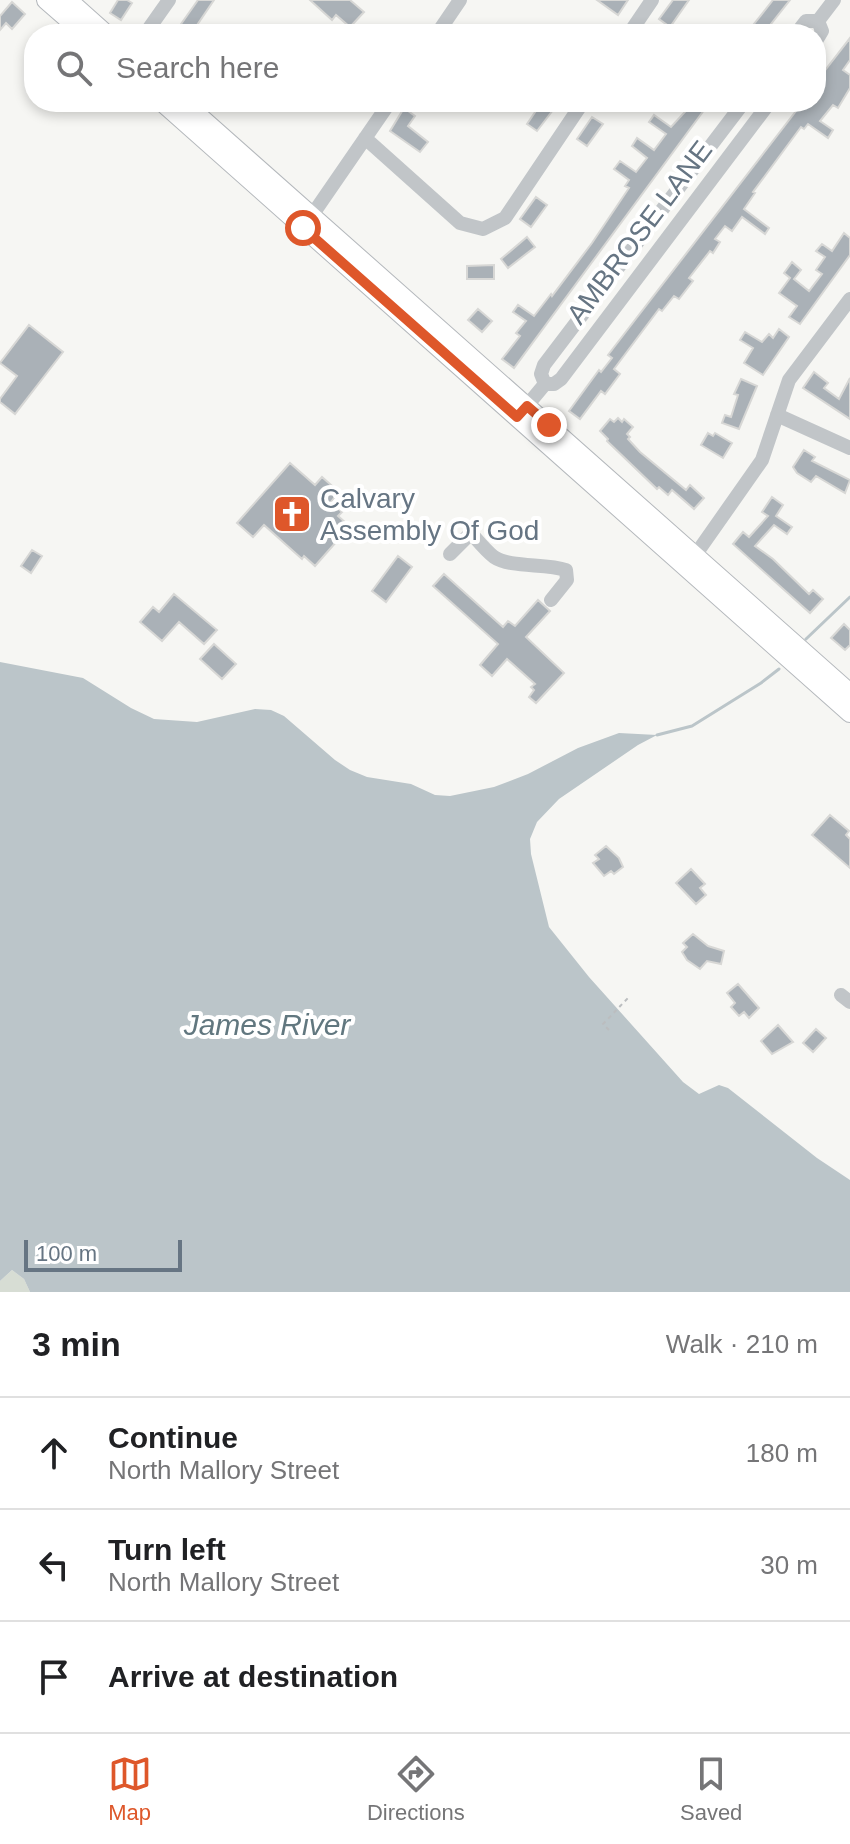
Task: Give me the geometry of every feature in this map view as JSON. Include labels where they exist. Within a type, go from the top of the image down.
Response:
[{"type":"main road","points":[[46,0],[74,24]]},
{"type":"main road","points":[[68,0],[95,24]]},
{"type":"main road","points":[[174,112],[307,222],[691,562],[850,713]]},
{"type":"main road","points":[[193,112],[307,222]]},
{"type":"main road","points":[[691,562],[850,693]]},
{"type":"street","points":[[152,24],[169,0]]},
{"type":"street","points":[[444,24],[460,0]]},
{"type":"street","points":[[636,24],[652,0]]},
{"type":"street","points":[[818,21],[834,0]]},
{"type":"street","points":[[804,24],[806,21],[818,21]]},
{"type":"street","points":[[307,222],[383,112]]},
{"type":"street","points":[[365,138],[460,223],[483,229],[505,218],[576,112]]},
{"type":"street","name":"AMBROSE LANE","points":[[545,384],[541,374],[544,365],[736,112]]},
{"type":"street","name":"AMBROSE LANE","points":[[545,384],[559,382],[762,112]]},
{"type":"street","points":[[709,148],[726,160]]},
{"type":"street","points":[[595,299],[612,311]]},
{"type":"street","points":[[691,562],[762,460],[789,380],[850,299]]},
{"type":"street","name":"AMBROSE LANE","points":[[522,412],[545,384]]},
{"type":"street","points":[[777,415],[850,448]]},
{"type":"street","points":[[450,554],[471,533],[493,557],[502,561],[566,570],[567,580],[551,600]]},
{"type":"path","points":[[609,1030],[603,1024],[628,998]]},
{"type":"shaded area","points":[[12,1270],[24,1279],[30,1292],[0,1292],[0,1281]]},
{"type":"water","name":"James River","points":[[0,662],[83,678],[154,719],[197,722],[255,709],[271,710],[284,716],[350,770],[367,777],[411,784],[435,795],[450,796],[494,787],[528,774],[578,748],[619,733],[657,735],[559,799],[537,822],[530,839],[531,854],[549,927],[589,977],[683,1082],[699,1094],[719,1085],[728,1088],[850,1180],[850,1292],[30,1292],[24,1279],[12,1270],[0,1281]]},
{"type":"building","points":[[118,0],[132,3],[121,20],[110,13]]},
{"type":"building","points":[[198,0],[214,0],[198,24],[181,24]]},
{"type":"building","points":[[310,0],[350,0],[364,12],[353,24],[346,24],[336,15],[332,20]]},
{"type":"building","points":[[597,0],[628,0],[618,15]]},
{"type":"building","points":[[673,0],[689,0],[672,24],[659,19]]},
{"type":"building","points":[[773,0],[790,0],[771,24],[754,24]]},
{"type":"building","points":[[12,2],[25,14],[12,29],[6,23],[0,30],[0,16]]},
{"type":"building","points":[[850,38],[850,60],[843,70],[850,75],[850,88],[838,108],[833,105],[820,121],[833,130],[828,138],[808,124],[804,129],[801,127],[744,209],[769,228],[765,234],[742,217],[732,231],[725,226],[715,239],[720,242],[713,253],[710,251],[689,278],[693,281],[679,299],[674,296],[662,311],[659,309],[614,369],[620,374],[605,394],[601,391],[580,419],[569,411],[599,370],[601,372],[612,358],[608,355],[795,112],[826,112],[826,69]]},
{"type":"building","points":[[402,112],[410,112],[415,116],[408,126],[428,142],[420,152],[390,131]]},
{"type":"building","points":[[535,112],[551,112],[537,131],[527,124]]},
{"type":"building","points":[[685,112],[703,112],[514,368],[502,359],[520,336],[516,333],[526,321],[513,312],[518,305],[534,316],[592,243],[629,188],[625,186],[629,180],[614,169],[620,161],[636,172],[647,158],[632,146],[637,138],[654,150],[666,134],[649,122],[654,115],[671,127]]},
{"type":"building","points":[[592,117],[603,124],[587,146],[577,139]]},
{"type":"building","points":[[536,197],[547,205],[531,227],[520,219]]},
{"type":"building","points":[[844,233],[850,238],[850,255],[800,324],[789,317],[797,306],[779,293],[790,278],[784,273],[792,262],[801,270],[794,279],[809,291],[822,274],[816,270],[825,257],[816,251],[822,244],[832,251]]},
{"type":"building","points":[[527,237],[535,247],[508,268],[501,259]]},
{"type":"building","points":[[494,265],[494,279],[467,279],[467,266]]},
{"type":"building","points":[[478,309],[492,321],[482,332],[468,320]]},
{"type":"building","points":[[29,325],[63,352],[15,414],[0,399],[17,376],[0,363]]},
{"type":"building","points":[[779,329],[789,337],[763,375],[744,363],[753,348],[740,340],[745,332],[762,342],[769,334],[773,338]]},
{"type":"building","points":[[814,372],[828,383],[824,388],[839,399],[850,378],[850,419],[803,388]]},
{"type":"building","points":[[741,379],[757,386],[739,429],[722,423],[725,415],[731,417],[738,395],[734,394]]},
{"type":"building","points":[[618,418],[633,427],[627,434],[628,439],[640,452],[686,490],[690,485],[704,498],[694,509],[672,490],[668,495],[659,487],[657,489],[607,441],[600,431],[610,419],[614,422]]},
{"type":"building","points":[[708,433],[713,436],[715,433],[732,443],[723,458],[701,445]]},
{"type":"building","points":[[804,450],[815,457],[812,461],[850,480],[845,493],[816,476],[811,482],[797,473],[793,467]]},
{"type":"building","name":"Calvary Assembly Of God","points":[[290,463],[315,485],[322,477],[339,492],[331,502],[342,512],[338,516],[354,530],[348,537],[344,533],[315,566],[304,556],[302,559],[264,525],[253,537],[237,523]]},
{"type":"building","points":[[772,497],[783,505],[776,516],[792,527],[787,534],[774,525],[755,546],[809,594],[813,590],[823,599],[810,613],[733,544],[743,532],[749,537],[768,516],[762,512]]},
{"type":"building","points":[[32,550],[42,556],[31,573],[21,566]]},
{"type":"building","points":[[398,556],[412,567],[386,602],[372,591]]},
{"type":"building","points":[[444,574],[503,627],[508,621],[515,626],[538,600],[550,611],[526,637],[564,673],[536,703],[529,697],[535,684],[507,659],[492,676],[480,665],[498,644],[433,586]]},
{"type":"building","points":[[174,594],[217,630],[204,644],[179,622],[162,641],[140,622],[153,607],[159,612]]},
{"type":"building","points":[[844,624],[850,630],[850,645],[845,650],[831,638]]},
{"type":"building","points":[[214,644],[236,664],[222,679],[200,659]]},
{"type":"building","points":[[830,815],[849,831],[846,835],[850,839],[850,868],[812,835]]},
{"type":"building","points":[[606,846],[619,858],[623,867],[614,874],[611,871],[604,876],[593,863],[599,859],[595,855]]},
{"type":"building","points":[[691,869],[705,884],[700,888],[706,895],[696,904],[676,883]]},
{"type":"building","points":[[693,934],[708,946],[724,951],[721,964],[707,961],[700,969],[687,960],[682,952],[687,947],[683,943]]},
{"type":"building","points":[[738,984],[759,1008],[749,1018],[744,1012],[739,1016],[731,1007],[735,1003],[727,993]]},
{"type":"building","points":[[778,1025],[793,1042],[772,1054],[761,1041]]},
{"type":"building","points":[[816,1029],[826,1038],[813,1052],[803,1043]]},
{"type":"waterway","points":[[806,639],[850,597]]},
{"type":"waterway","points":[[657,735],[692,726],[779,669]]},
{"type":"place","name":"Calvary Assembly Of God","points":[[292,514]]},
{"type":"route","points":[[303,228],[517,417],[527,406],[549,425]]}]
